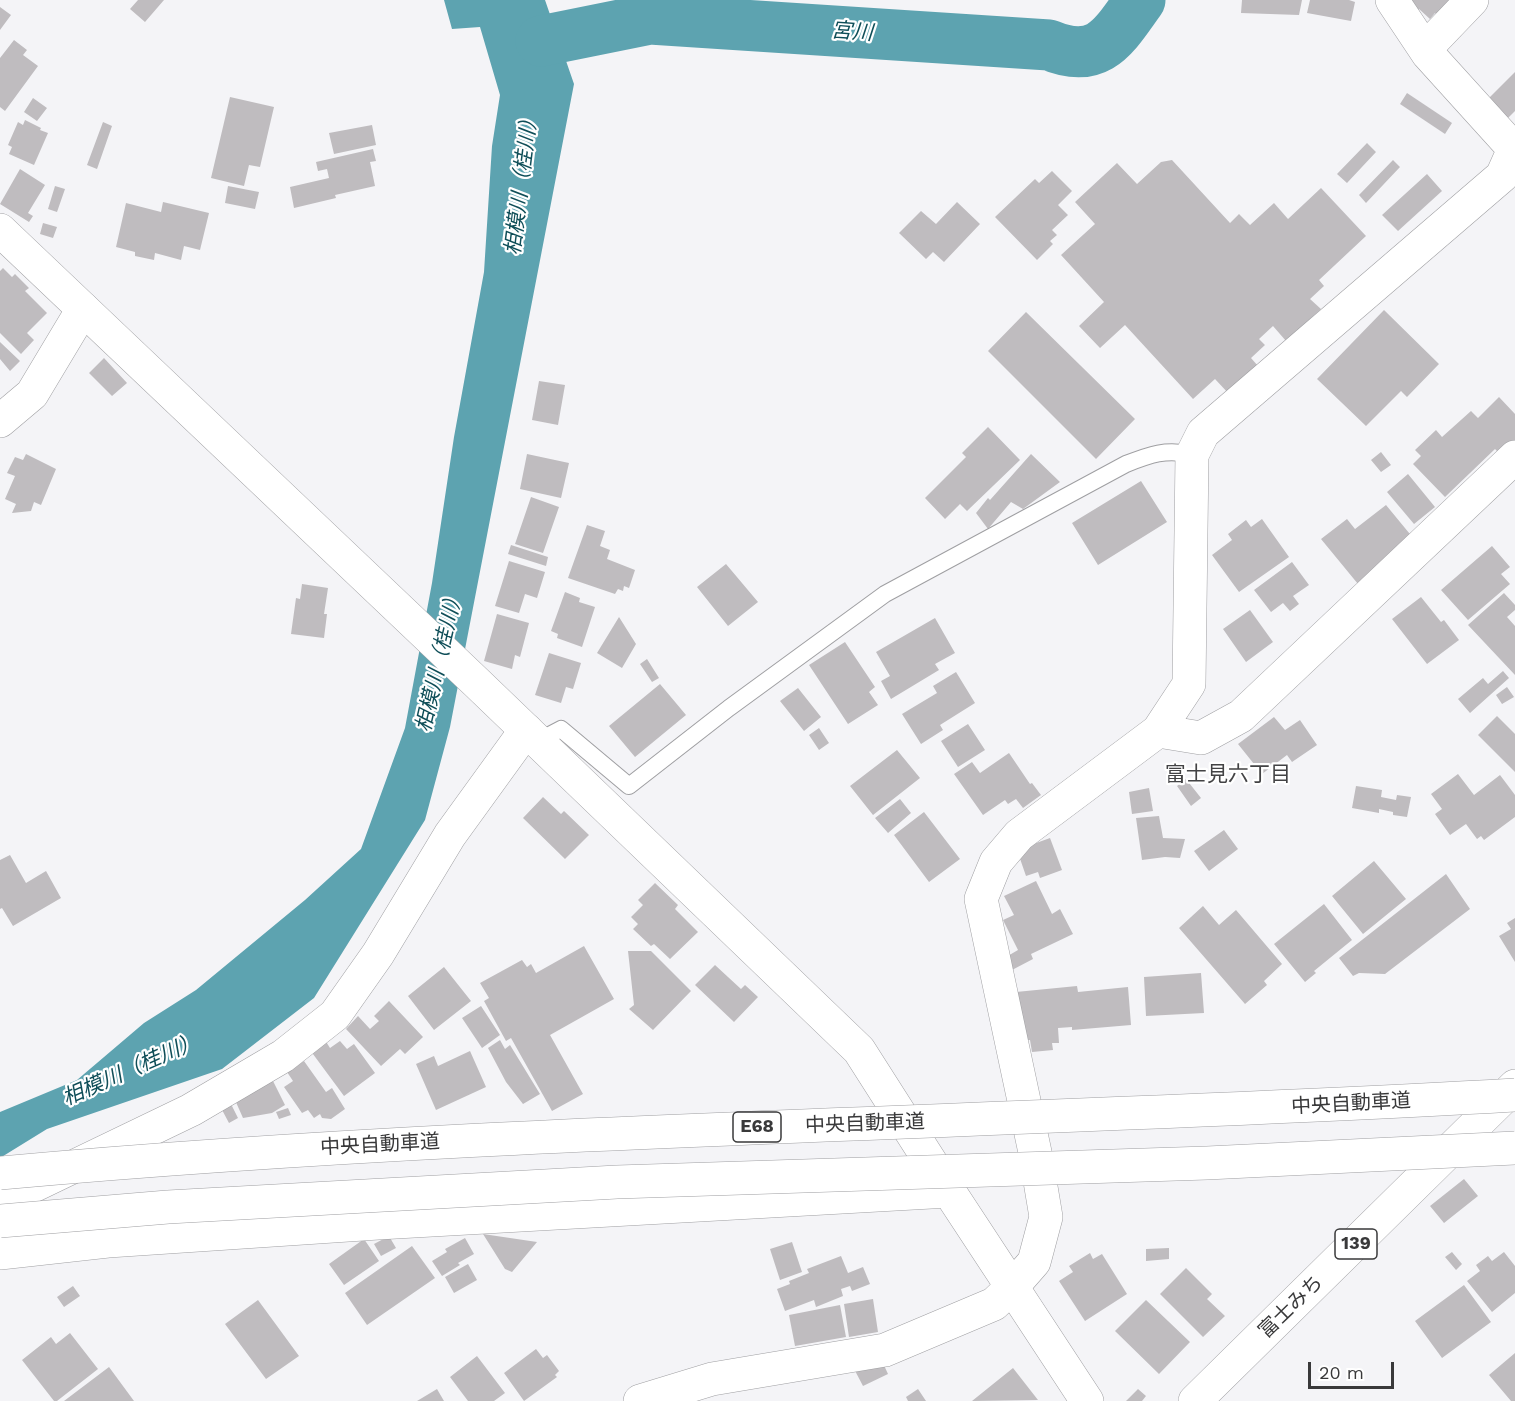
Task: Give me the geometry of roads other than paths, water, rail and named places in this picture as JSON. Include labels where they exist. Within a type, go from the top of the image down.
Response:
[{"type":"main road","points":[[640,1401],[712,1379],[885,1350],[994,1304],[1034,1262],[1046,1217],[1036,1157],[981,899],[996,862],[1019,835],[1158,731],[1189,684],[1192,455],[1203,434],[1502,176],[1515,150],[1425,49],[1392,0]]},
{"type":"main road","points":[[1425,49],[1472,0]]},
{"type":"main road","points":[[0,230],[532,735],[859,1050],[1087,1401]]},
{"type":"main road","points":[[0,421],[32,394],[83,309]]},
{"type":"main road","points":[[1158,731],[1202,738],[1241,716],[1515,457]]},
{"type":"main road","points":[[0,1202],[191,1110],[283,1056],[335,1015],[378,954],[450,835],[532,735]]},
{"type":"main road","name":"富士みち","points":[[1195,1401],[1515,1086]]},
{"type":"main road","name":"中央自動車道","points":[[0,1173],[338,1147],[617,1132],[1118,1114],[1515,1095]]},
{"type":"main road","points":[[0,1221],[250,1202],[617,1182],[1207,1163],[1515,1148]]},
{"type":"main road","points":[[0,1252],[108,1240],[366,1223],[949,1191]]},
{"type":"lane","points":[[532,735],[561,729],[629,786],[729,708],[885,594],[1126,464],[1175,450],[1192,455]]},
{"type":"water","name":"相模川（桂川）","points":[[444,0],[545,0],[574,84],[450,727],[425,820],[314,998],[222,1069],[47,1129],[0,1158],[0,1112],[77,1080],[144,1023],[196,990],[305,900],[361,849],[405,728],[432,583],[454,437],[484,272],[492,146],[500,95],[480,27],[452,29]]},
{"type":"waterway","name":"宮川","points":[[541,41],[650,19],[1049,45],[1066,51],[1081,52],[1104,44],[1113,36],[1140,0]]},
{"type":"district","name":"富士見六丁目","points":[[1228,775]]}]
